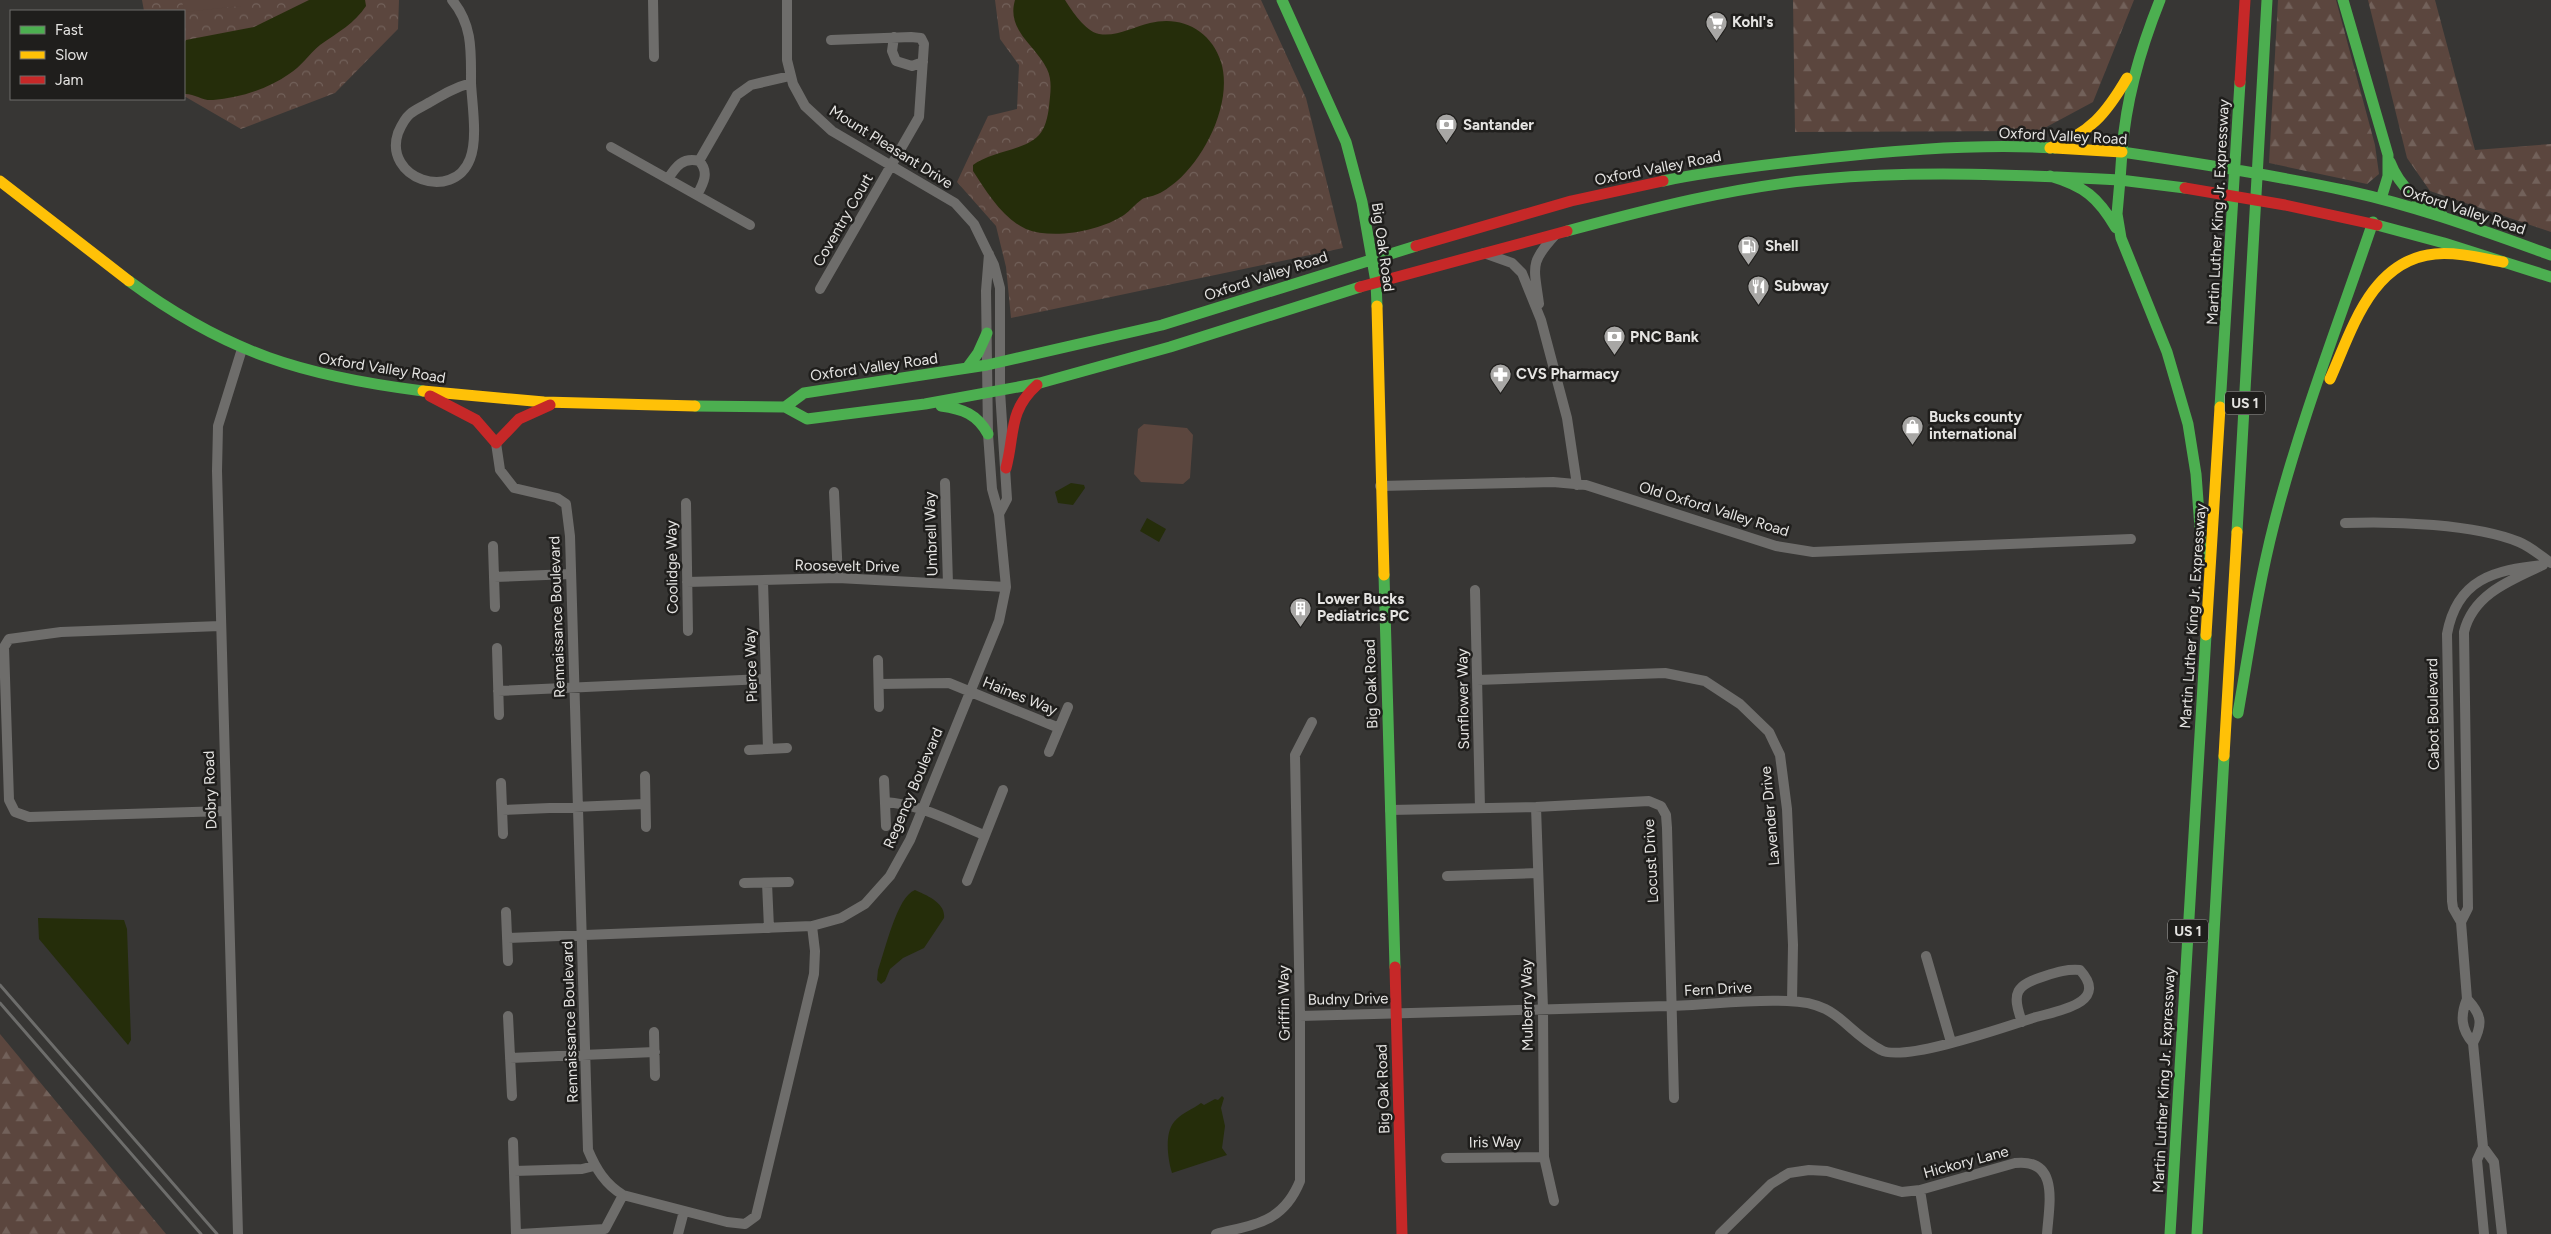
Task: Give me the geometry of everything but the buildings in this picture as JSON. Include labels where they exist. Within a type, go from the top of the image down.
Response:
[{"type":"main road","name":"Big Oak Road","points":[[1282,0],[1346,142],[1362,202],[1370,258],[1376,282],[1380,486],[1402,1234]]},
{"type":"main road","points":[[2121,238],[2117,214],[2127,100],[2136,61],[2160,0]]},
{"type":"main road","name":"Martin Luther King Jr. Expressway","points":[[2170,1234],[2205,628],[2215,508],[2245,0]]},
{"type":"main road","name":"US 1","points":[[2197,1234],[2268,0]]},
{"type":"main road","points":[[2343,0],[2388,155],[2402,188],[2420,204],[2443,216]]},
{"type":"main road","points":[[2050,148],[2074,139],[2100,120],[2136,61]]},
{"type":"main road","name":"Oxford Valley Road","points":[[785,407],[804,393],[987,365],[1162,325],[1370,258],[1571,201],[1694,174],[1898,151],[1973,148],[2050,148],[2122,152],[2207,164],[2286,177],[2381,199],[2443,216],[2551,255]]},
{"type":"main road","points":[[2222,806],[2263,570],[2281,498],[2312,400],[2381,199],[2388,176],[2388,155]]},
{"type":"main road","name":"Oxford Valley Road","points":[[0,181],[112,269],[188,322],[242,349],[270,360],[329,377],[419,391],[556,403],[785,407],[807,419],[925,404],[1040,383],[1170,347],[1376,282],[1557,233],[1732,192],[1821,179],[1898,175],[2050,176],[2120,180],[2205,190],[2284,202],[2373,222],[2551,277]]},
{"type":"main road","points":[[2050,176],[2076,184],[2094,195],[2106,209],[2121,238],[2167,352],[2188,424],[2199,498],[2205,628]]},
{"type":"main road","points":[[2297,451],[2369,296],[2384,274],[2407,261],[2433,254],[2503,262]]},
{"type":"main road","points":[[967,368],[978,353],[987,333]]},
{"type":"main road","points":[[1006,468],[1010,456],[1014,413],[1023,395],[1040,383]]},
{"type":"main road","points":[[419,391],[475,418],[488,428],[496,444],[508,426],[521,417],[556,403]]},
{"type":"main road","points":[[925,404],[966,409],[982,422],[988,434]]},
{"type":"street","points":[[452,0],[460,10],[469,32],[474,146],[468,164],[456,176],[434,183],[416,178],[403,167],[397,151],[396,138],[400,127],[410,114],[455,87],[471,83]]},
{"type":"street","points":[[654,0],[654,57]]},
{"type":"street","name":"Mount Pleasant Drive","points":[[786,0],[786,47],[790,76],[805,106],[824,125],[955,203],[974,224],[998,275],[1000,288],[1000,391]]},
{"type":"street","points":[[831,40],[894,37],[921,38],[924,44],[923,62],[912,66],[896,61],[892,51],[894,37]]},
{"type":"street","name":"Coventry Court","points":[[820,289],[919,117],[923,62]]},
{"type":"street","points":[[699,161],[737,95],[752,84],[790,76]]},
{"type":"street","points":[[611,147],[750,226]]},
{"type":"street","points":[[668,179],[682,162],[692,159],[699,161],[705,169],[705,177],[697,195]]},
{"type":"street","points":[[1541,320],[1535,264],[1539,253],[1557,233]]},
{"type":"street","points":[[1484,253],[1512,263],[1522,273],[1541,320],[1567,418],[1577,486]]},
{"type":"street","points":[[987,393],[986,291],[989,254]]},
{"type":"street","name":"Dobry Road","points":[[238,1234],[238,1175],[220,626],[218,426],[242,349]]},
{"type":"street","name":"Regency Boulevard","points":[[999,514],[1007,499],[1000,391]]},
{"type":"street","name":"Regency Boulevard","points":[[507,938],[812,926],[842,918],[865,904],[890,876],[910,840],[998,621],[1006,587],[999,514],[992,489],[987,393]]},
{"type":"street","name":"Rennaissance Boulevard","points":[[496,444],[500,470],[514,488],[557,498],[566,504],[571,574],[588,1150],[594,1166],[611,1187],[623,1195],[727,1222],[745,1224],[756,1216],[814,974],[815,951],[812,926]]},
{"type":"street","name":"Old Oxford Valley Road","points":[[1380,486],[1553,482],[1588,486],[1776,546],[1813,552],[2132,539]]},
{"type":"street","name":"Umbrell Way","points":[[945,483],[948,584]]},
{"type":"street","points":[[834,492],[838,578]]},
{"type":"street","name":"Coolidge Way","points":[[686,503],[688,631]]},
{"type":"street","points":[[2345,523],[2404,523],[2492,534],[2521,543],[2548,564]]},
{"type":"street","points":[[493,546],[495,607]]},
{"type":"street","name":"Cabot Boulevard","points":[[2461,922],[2468,908],[2464,632],[2469,617],[2477,604],[2487,595],[2548,564]]},
{"type":"street","name":"Cabot Boulevard","points":[[2473,1043],[2464,1032],[2462,1011],[2468,999],[2461,922],[2453,908],[2451,876],[2447,634],[2449,620],[2464,595],[2483,579],[2512,568],[2548,564]]},
{"type":"street","points":[[494,577],[571,574]]},
{"type":"street","name":"Roosevelt Drive","points":[[688,582],[838,578],[1006,587]]},
{"type":"street","name":"Pierce Way","points":[[763,581],[768,748]]},
{"type":"street","name":"Sunflower Way","points":[[1475,590],[1480,808]]},
{"type":"street","points":[[220,626],[28,635],[9,639],[4,648],[9,800],[15,812],[29,816],[226,811]]},
{"type":"street","points":[[497,648],[499,715]]},
{"type":"street","points":[[878,660],[879,707]]},
{"type":"street","name":"Lavender Drive","points":[[1477,680],[1665,673],[1705,681],[1740,704],[1769,732],[1780,755],[1787,809],[1794,945],[1792,1001]]},
{"type":"street","points":[[498,691],[766,679]]},
{"type":"street","name":"Haines Way","points":[[879,684],[949,683],[1059,728]]},
{"type":"street","points":[[1049,752],[1068,707]]},
{"type":"street","name":"Griffin Way","points":[[1216,1234],[1266,1221],[1283,1210],[1294,1196],[1300,1181],[1300,1016],[1295,755],[1312,722]]},
{"type":"street","points":[[749,750],[787,748]]},
{"type":"street","points":[[645,776],[646,827]]},
{"type":"street","points":[[884,780],[886,826]]},
{"type":"street","points":[[501,783],[503,834]]},
{"type":"street","points":[[967,881],[1003,790]]},
{"type":"street","name":"Locust Drive","points":[[1390,810],[1536,807],[1649,801],[1661,806],[1666,815],[1667,828],[1674,1098]]},
{"type":"street","points":[[885,802],[899,803],[922,810],[984,835]]},
{"type":"street","points":[[502,810],[646,804]]},
{"type":"street","name":"Mulberry Way","points":[[1536,807],[1543,1008],[1544,1157],[1554,1201]]},
{"type":"street","points":[[1447,876],[1538,873]]},
{"type":"street","points":[[744,883],[789,882]]},
{"type":"street","points":[[767,883],[769,928]]},
{"type":"street","points":[[506,912],[508,961]]},
{"type":"street","points":[[1926,956],[1951,1042]]},
{"type":"street","name":"Fern Drive","points":[[1396,1013],[1792,1001],[1809,1003],[1836,1014],[1882,1051],[1900,1054],[1951,1042],[2022,1022],[2077,1006],[2086,998],[2088,989],[2086,977],[2080,970],[2068,969],[2026,982],[2019,988],[2016,999],[2022,1022]]},
{"type":"street","name":"Cabot Boulevard","points":[[2468,999],[2478,1010],[2480,1029],[2473,1043],[2483,1147],[2477,1160],[2484,1234]]},
{"type":"street","name":"Budny Drive","points":[[1300,1016],[1396,1013]]},
{"type":"street","points":[[508,1016],[512,1096]]},
{"type":"street","points":[[654,1032],[655,1076]]},
{"type":"street","points":[[510,1058],[654,1052]]},
{"type":"street","points":[[513,1142],[518,1234],[605,1229],[623,1195]]},
{"type":"street","name":"Cabot Boulevard","points":[[2483,1147],[2494,1162],[2502,1234]]},
{"type":"street","name":"Iris Way","points":[[1446,1158],[1544,1157]]},
{"type":"street","name":"Hickory Lane","points":[[1720,1234],[1771,1184],[1790,1173],[1810,1170],[1827,1171],[1902,1192],[1920,1190],[2007,1165],[2027,1162],[2038,1166],[2047,1177],[2050,1188],[2048,1234]]},
{"type":"street","points":[[514,1171],[582,1169],[594,1166]]},
{"type":"street","name":"Hickory Lane","points":[[1920,1190],[1927,1234]]},
{"type":"street","points":[[678,1234],[684,1211]]},
{"type":"green space","points":[[142,0],[399,0],[398,29],[335,93],[241,129],[185,97],[185,10],[144,10]]},
{"type":"green space","points":[[182,0],[241,0],[241,6],[185,12]]},
{"type":"green space","points":[[995,0],[1261,0],[1306,98],[1343,248],[1011,318],[1006,267],[996,226],[957,182],[988,116],[1017,109],[1019,65],[1000,39]]},
{"type":"green space","points":[[1793,0],[2134,0],[2093,102],[2039,131],[1795,132]]},
{"type":"green space","points":[[2278,0],[2336,0],[2375,145],[2379,174],[2367,184],[2269,163]]},
{"type":"green space","points":[[2368,0],[2435,0],[2475,150],[2551,144],[2551,232],[2430,191],[2407,158]]},
{"type":"green space","points":[[1144,424],[1187,428],[1193,435],[1190,478],[1183,484],[1141,482],[1134,474],[1138,429]]},
{"type":"green space","points":[[0,1034],[166,1234],[0,1234]]},
{"type":"shaded area","points":[[309,0],[365,0],[366,6],[351,23],[320,45],[297,68],[272,84],[253,92],[223,99],[209,100],[185,94],[186,40],[254,27]]},
{"type":"shaded area","points":[[1015,0],[1065,0],[1084,25],[1099,34],[1112,34],[1150,23],[1173,21],[1193,28],[1210,41],[1221,62],[1224,77],[1220,110],[1207,143],[1188,170],[1177,181],[1161,193],[1142,199],[1114,221],[1076,232],[1049,234],[1026,229],[1003,212],[989,196],[973,171],[973,165],[981,160],[1017,148],[1039,135],[1049,111],[1051,83],[1042,60],[1018,29],[1013,11]]},
{"type":"shaded area","points":[[1071,483],[1084,485],[1085,488],[1073,505],[1058,503],[1055,492]]},
{"type":"shaded area","points":[[1147,518],[1166,529],[1159,542],[1140,531]]},
{"type":"shaded area","points":[[915,890],[930,897],[939,904],[944,913],[944,918],[924,948],[903,958],[890,969],[885,981],[881,984],[877,980],[878,970],[892,925],[903,902]]},
{"type":"shaded area","points":[[38,918],[124,920],[127,929],[131,1040],[128,1045],[39,939]]},
{"type":"shaded area","points":[[1222,1096],[1224,1098],[1221,1108],[1225,1126],[1222,1148],[1227,1155],[1172,1173],[1168,1154],[1168,1140],[1174,1122],[1201,1103],[1204,1105],[1215,1099],[1218,1100]]},
{"type":"railway","points":[[0,985],[217,1234]]},
{"type":"railway","points":[[0,1003],[201,1234]]},
{"type":"traffic: fast","points":[[1282,0],[1346,142],[1362,202],[1376,282],[1377,306]]},
{"type":"traffic: fast","points":[[2122,152],[2127,112],[2135,74],[2160,0]]},
{"type":"traffic: fast","points":[[2237,532],[2267,0]]},
{"type":"traffic: fast","points":[[2343,0],[2388,155],[2388,176],[2381,199]]},
{"type":"traffic: fast","points":[[2220,407],[2240,82]]},
{"type":"traffic: fast","points":[[1663,181],[1743,168],[1890,152],[1989,147],[2055,148]]},
{"type":"traffic: fast","points":[[2185,188],[2120,180],[2122,152],[2320,185],[2374,197],[2450,220],[2551,255]]},
{"type":"traffic: fast","points":[[2390,162],[2405,187],[2426,205],[2443,216]]},
{"type":"traffic: fast","points":[[1567,231],[1726,193],[1790,182],[1822,179],[1934,174],[2120,180]]},
{"type":"traffic: fast","points":[[2050,176],[2072,184],[2089,194],[2103,208],[2116,228]]},
{"type":"traffic: fast","points":[[2120,180],[2117,214],[2121,238],[2167,352],[2188,424],[2196,474],[2202,555]]},
{"type":"traffic: fast","points":[[2238,713],[2263,571],[2284,486],[2308,410],[2373,222]]},
{"type":"traffic: fast","points":[[2377,225],[2444,243],[2551,277]]},
{"type":"traffic: fast","points":[[785,407],[804,393],[987,365],[1162,325],[1416,246]]},
{"type":"traffic: fast","points":[[129,281],[165,306],[200,326],[268,357],[304,369],[341,378],[423,391]]},
{"type":"traffic: fast","points":[[695,406],[785,407],[807,419],[925,404],[1040,383],[1170,347],[1360,287]]},
{"type":"traffic: fast","points":[[967,368],[978,353],[987,333]]},
{"type":"traffic: fast","points":[[941,406],[969,414],[984,427],[988,434]]},
{"type":"traffic: fast","points":[[1384,575],[1395,967]]},
{"type":"traffic: fast","points":[[2170,1234],[2206,635]]},
{"type":"traffic: fast","points":[[2197,1234],[2224,756]]},
{"type":"traffic: slow","points":[[2050,148],[2076,136],[2096,121],[2112,102],[2127,78]]},
{"type":"traffic: slow","points":[[2055,148],[2122,152]]},
{"type":"traffic: slow","points":[[0,181],[129,281]]},
{"type":"traffic: slow","points":[[2330,379],[2356,319],[2367,300],[2379,283],[2395,269],[2413,259],[2435,254],[2478,257],[2503,262]]},
{"type":"traffic: slow","points":[[1377,306],[1384,575]]},
{"type":"traffic: slow","points":[[423,391],[544,402],[695,406]]},
{"type":"traffic: slow","points":[[2206,635],[2220,407]]},
{"type":"traffic: slow","points":[[2224,756],[2237,532]]},
{"type":"traffic: jam","points":[[2240,82],[2245,0]]},
{"type":"traffic: jam","points":[[1416,246],[1571,201],[1663,181]]},
{"type":"traffic: jam","points":[[2185,188],[2285,205],[2377,225]]},
{"type":"traffic: jam","points":[[1360,287],[1567,231]]},
{"type":"traffic: jam","points":[[1006,468],[1017,414],[1021,404],[1037,385]]},
{"type":"traffic: jam","points":[[430,396],[476,420],[496,443],[519,419],[550,405]]},
{"type":"traffic: jam","points":[[1395,967],[1402,1234]]},
{"type":"place","name":"Kohl's","points":[[1716,41]]},
{"type":"place","name":"Santander","points":[[1447,144]]},
{"type":"place","name":"Shell","points":[[1749,265]]},
{"type":"place","name":"Subway","points":[[1758,305]]},
{"type":"place","name":"PNC Bank","points":[[1614,356]]},
{"type":"place","name":"CVS Pharmacy","points":[[1500,393]]},
{"type":"place","name":"Bucks county international","points":[[1913,445]]},
{"type":"place","name":"Lower Bucks Pediatrics PC","points":[[1301,627]]}]
